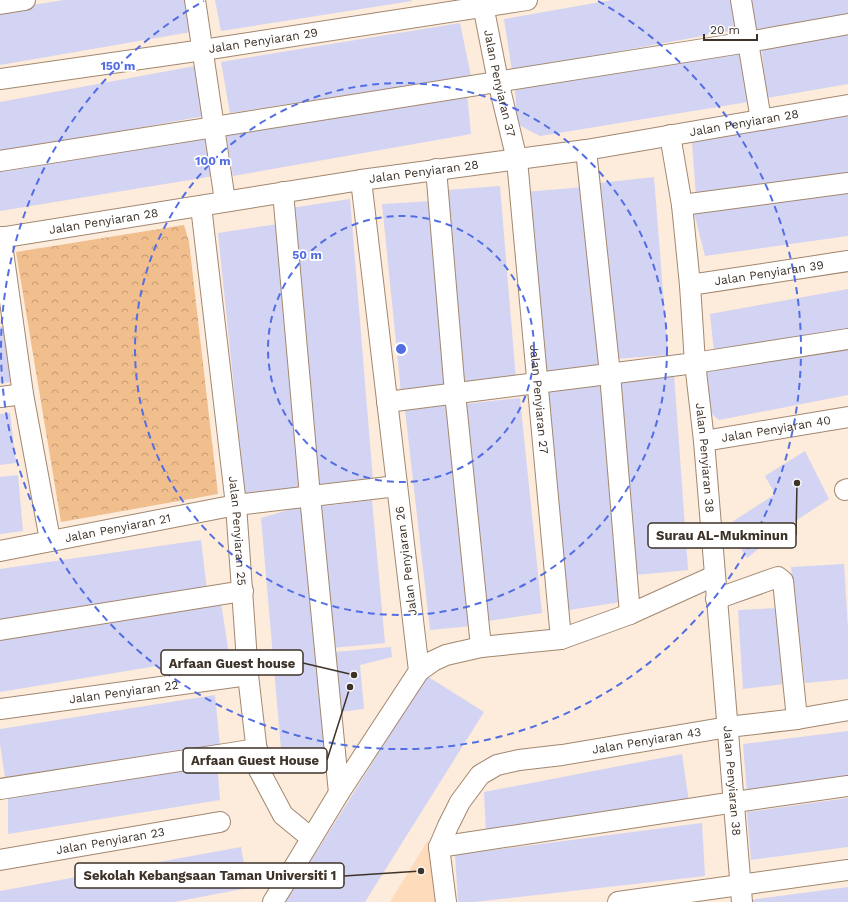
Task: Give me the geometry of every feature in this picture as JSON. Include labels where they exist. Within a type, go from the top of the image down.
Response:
[{"type":"street","points":[[0,4],[25,0]]},
{"type":"street","points":[[195,0],[225,201]]},
{"type":"street","name":"Jalan Penyiaran 29","points":[[0,79],[203,50],[483,3],[526,0]]},
{"type":"street","points":[[741,0],[761,120]]},
{"type":"street","name":"Jalan Penyiaran 37","points":[[483,3],[498,81],[517,160]]},
{"type":"street","points":[[0,161],[748,42],[848,24]]},
{"type":"street","name":"Jalan Penyiaran 28","points":[[0,237],[361,180],[586,150],[670,134],[848,105]]},
{"type":"street","name":"Jalan Penyiaran 38","points":[[670,134],[682,205],[690,286],[695,363],[704,441],[716,600],[742,893]]},
{"type":"street","points":[[586,150],[610,374],[630,614]]},
{"type":"street","name":"Jalan Penyiaran 27","points":[[517,160],[561,639]]},
{"type":"street","points":[[436,169],[455,393],[481,647]]},
{"type":"street","name":"Jalan Penyiaran 26","points":[[361,180],[419,671]]},
{"type":"street","points":[[682,205],[848,183]]},
{"type":"street","points":[[283,192],[310,496],[339,793]]},
{"type":"street","name":"Jalan Penyiaran 25","points":[[201,206],[236,505],[248,675],[259,770],[283,815],[311,838]]},
{"type":"street","points":[[0,237],[6,313],[23,394],[50,540]]},
{"type":"street","name":"Jalan Penyiaran 39","points":[[690,286],[848,261]]},
{"type":"street","points":[[387,402],[695,363],[848,339]]},
{"type":"street","points":[[0,397],[23,394]]},
{"type":"street","name":"Jalan Penyiaran 40","points":[[704,441],[848,417]]},
{"type":"street","name":"Jalan Penyiaran 21","points":[[0,551],[50,540],[236,505],[397,486]]},
{"type":"street","points":[[269,901],[419,671],[433,661],[446,655],[481,647],[561,639],[630,614],[714,576]]},
{"type":"street","points":[[716,600],[778,577],[783,581],[797,719]]},
{"type":"street","points":[[0,630],[243,591]]},
{"type":"street","name":"Jalan Penyiaran 22","points":[[0,709],[248,675]]},
{"type":"street","name":"Jalan Penyiaran 43","points":[[439,847],[460,802],[480,775],[497,765],[519,760],[728,727],[797,719],[848,710]]},
{"type":"street","points":[[0,790],[257,749]]},
{"type":"street","points":[[446,902],[439,847],[848,786]]},
{"type":"street","name":"Jalan Penyiaran 23","points":[[0,860],[220,822]]},
{"type":"street","points":[[618,902],[742,893],[848,870]]},
{"type":"shaded area","points":[[428,840],[435,902],[390,902]]},
{"type":"green space","points":[[184,225],[189,242],[218,494],[61,522],[16,252]]},
{"type":"building","points":[[64,0],[187,0],[191,32],[0,65],[0,10]]},
{"type":"building","points":[[215,0],[412,0],[412,1],[221,31]]},
{"type":"building","points":[[612,0],[732,0],[735,30],[512,71],[504,19]]},
{"type":"building","points":[[750,0],[848,0],[848,16],[757,33]]},
{"type":"building","points":[[460,23],[471,76],[230,113],[221,62]]},
{"type":"building","points":[[848,30],[848,84],[767,98],[761,44]]},
{"type":"building","points":[[740,50],[748,102],[540,136],[517,124],[515,87]]},
{"type":"building","points":[[195,66],[204,116],[0,153],[0,102]]},
{"type":"building","points":[[467,93],[471,134],[233,176],[226,133]]},
{"type":"building","points":[[848,116],[848,173],[696,197],[692,142]]},
{"type":"building","points":[[208,135],[214,176],[0,211],[0,168]]},
{"type":"building","points":[[654,177],[668,355],[615,359],[599,183]]},
{"type":"building","points":[[500,186],[516,380],[464,385],[447,190]]},
{"type":"building","points":[[585,187],[605,365],[543,372],[524,192]]},
{"type":"building","points":[[848,191],[848,236],[705,256],[694,213]]},
{"type":"building","points":[[350,199],[373,480],[318,488],[291,208]]},
{"type":"building","points":[[433,201],[448,386],[401,392],[382,204]]},
{"type":"building","points":[[278,224],[301,489],[245,495],[218,233]]},
{"type":"building","points":[[848,289],[848,329],[714,351],[710,314]]},
{"type":"building","points":[[5,326],[13,382],[0,383],[0,327]]},
{"type":"building","points":[[848,345],[848,395],[719,420],[702,406],[700,370]]},
{"type":"building","points":[[674,374],[688,570],[635,575],[617,380]]},
{"type":"building","points":[[605,383],[621,602],[569,610],[546,391]]},
{"type":"building","points":[[520,398],[542,613],[488,621],[464,404]]},
{"type":"building","points":[[451,405],[471,626],[430,630],[405,410]]},
{"type":"building","points":[[10,413],[16,463],[0,465],[0,414]]},
{"type":"building","points":[[805,451],[829,499],[794,522],[797,536],[778,547],[771,539],[747,558],[726,526],[775,494],[765,476]]},
{"type":"building","points":[[18,475],[23,531],[0,534],[0,477]]},
{"type":"building","points":[[372,500],[385,643],[332,648],[316,507]]},
{"type":"building","points":[[305,505],[328,756],[282,760],[261,518]]},
{"type":"building","points":[[201,540],[207,590],[0,623],[0,569]]},
{"type":"building","points":[[844,564],[848,628],[848,679],[805,683],[791,567]]},
{"type":"building","points":[[221,603],[229,654],[0,692],[0,633]]},
{"type":"building","points":[[778,608],[784,684],[743,689],[738,610]]},
{"type":"building","points":[[391,647],[392,657],[360,665],[364,709],[339,712],[335,652]]},
{"type":"building","points":[[427,676],[484,712],[365,902],[285,902]]},
{"type":"building","points":[[215,695],[220,746],[5,777],[0,744],[0,729]]},
{"type":"building","points":[[848,731],[848,779],[747,793],[743,744]]},
{"type":"building","points":[[682,754],[689,802],[486,834],[484,792]]},
{"type":"building","points":[[217,762],[220,800],[8,834],[8,796]]},
{"type":"building","points":[[848,798],[848,847],[751,860],[747,812]]},
{"type":"building","points":[[702,823],[705,876],[474,902],[458,902],[455,855]]},
{"type":"building","points":[[241,847],[248,888],[174,902],[0,902],[0,891]]},
{"type":"building","points":[[848,887],[848,902],[749,902],[749,900]]},
{"type":"place","name":"Surau AL-Mukminun","points":[[797,483]]},
{"type":"place","name":"Arfaan Guest house","points":[[354,675]]},
{"type":"place","name":"Arfaan Guest House","points":[[350,687]]},
{"type":"place","name":"Sekolah Kebangsaan Taman Universiti 1","points":[[421,871]]}]
